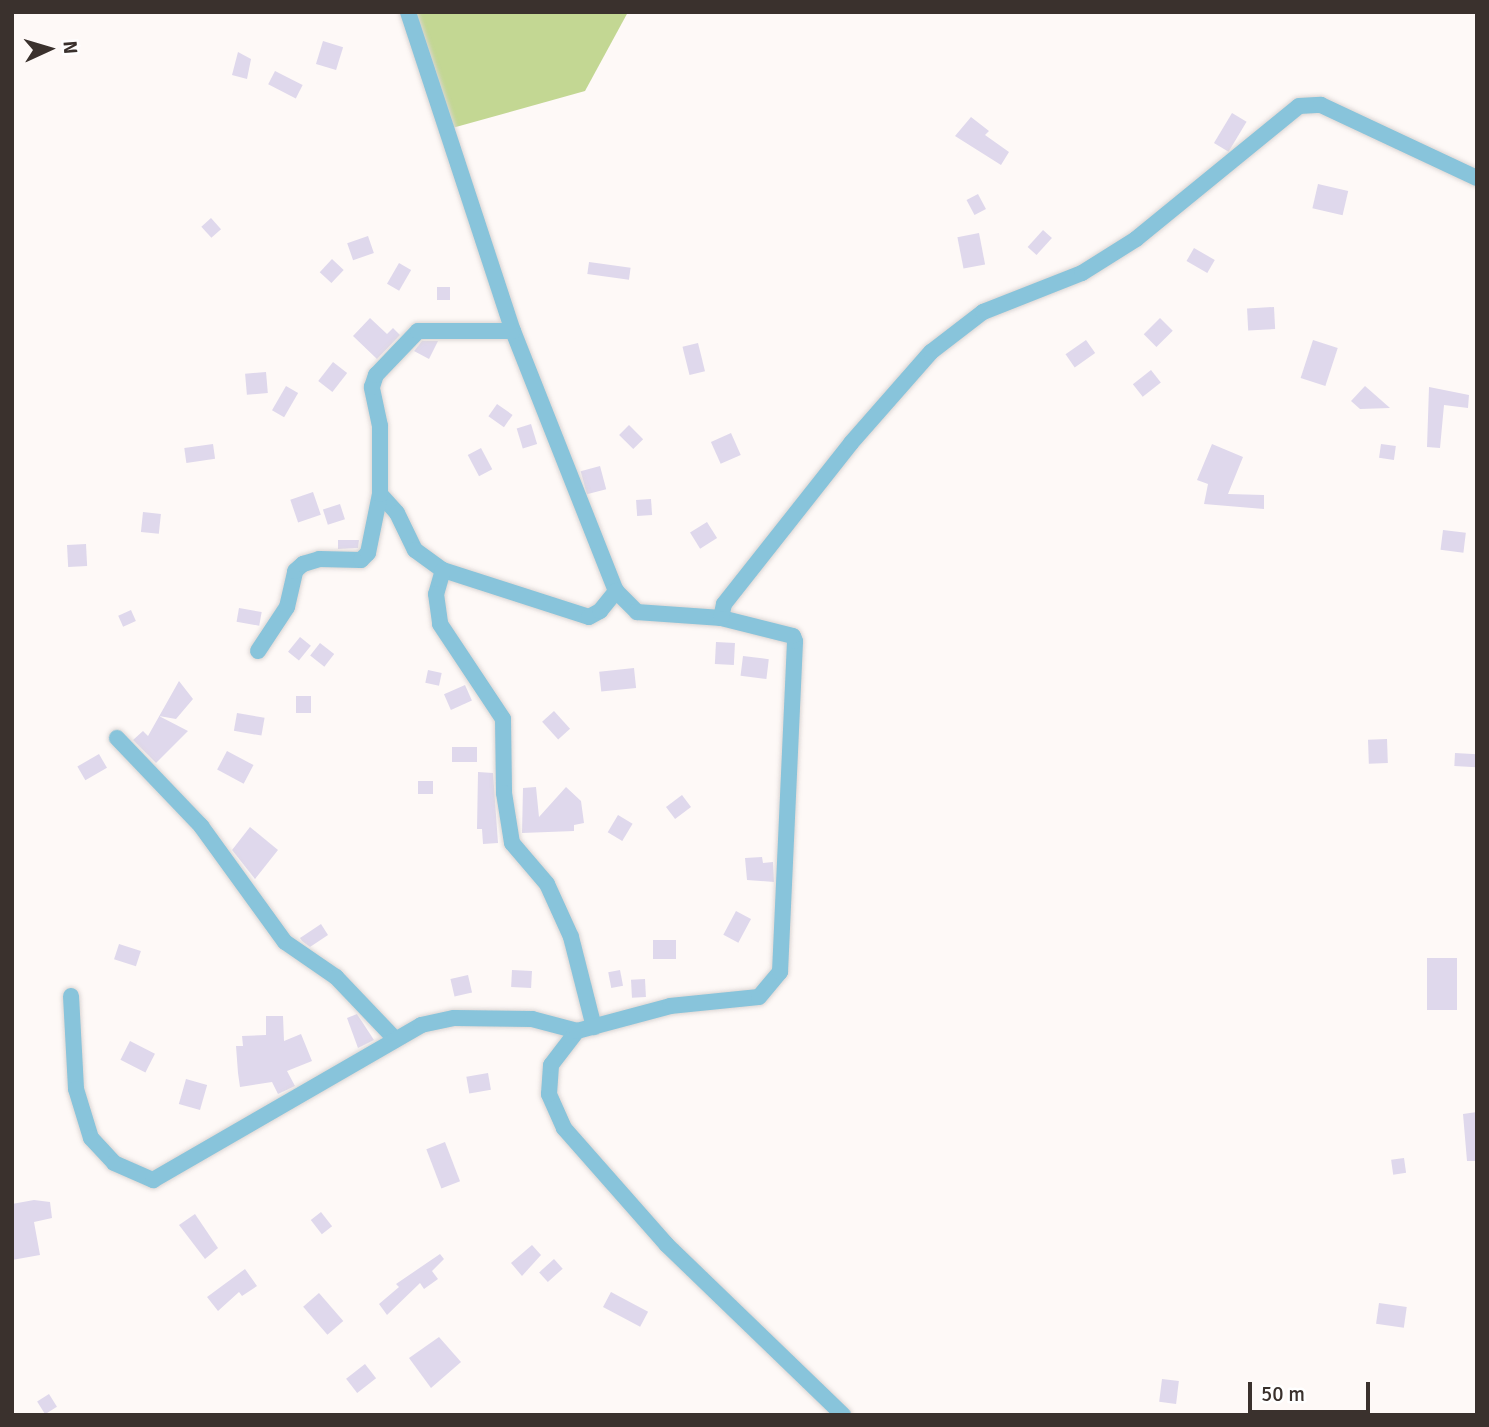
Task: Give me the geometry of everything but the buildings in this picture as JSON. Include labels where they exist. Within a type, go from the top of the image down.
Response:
[{"type":"street","points":[[71,996],[76,1089],[91,1138],[114,1163],[153,1180],[421,1025],[454,1018],[532,1019],[577,1031],[670,1006],[759,998],[780,972],[795,638],[721,618],[637,612],[616,592],[513,331],[408,12]]},
{"type":"street","points":[[721,618],[724,604],[843,454],[931,352],[983,312],[1082,273],[1136,239],[1298,106],[1321,105],[1477,178]]},
{"type":"street","points":[[258,651],[287,607],[295,571],[303,564],[365,557],[380,494],[380,426],[372,387],[376,376],[418,331],[513,331]]},
{"type":"street","points":[[380,494],[397,513],[415,550],[443,570],[589,617],[600,611],[616,592]]},
{"type":"street","points":[[443,570],[436,593],[440,624],[503,719],[504,793],[512,843],[547,884],[572,937],[594,1027]]},
{"type":"street","points":[[117,738],[201,826],[285,942],[336,977],[394,1039]]},
{"type":"street","points":[[577,1031],[547,1076],[551,1106],[564,1128],[667,1245],[843,1415]]},
{"type":"green space","points":[[408,12],[628,12],[585,91],[445,130]]}]
